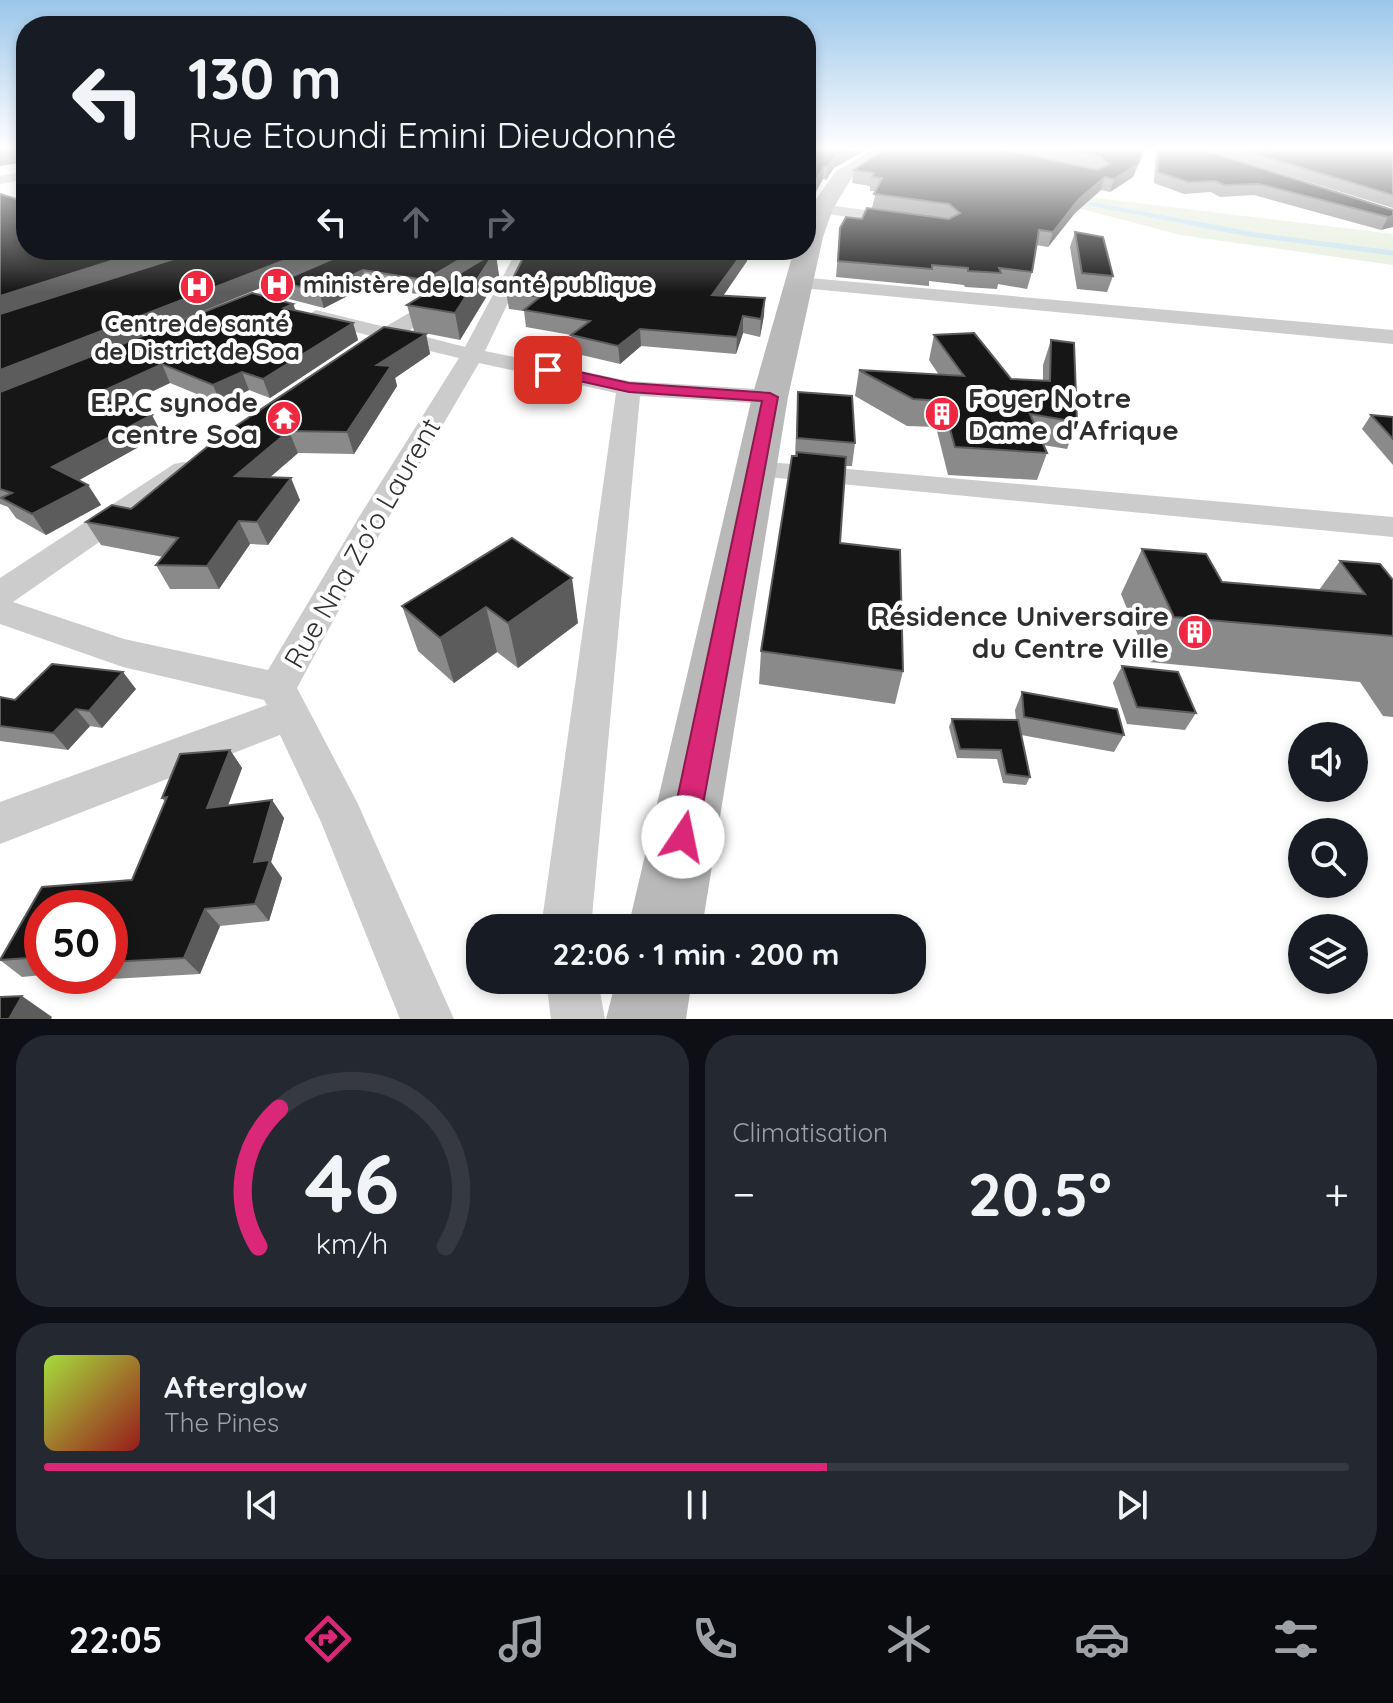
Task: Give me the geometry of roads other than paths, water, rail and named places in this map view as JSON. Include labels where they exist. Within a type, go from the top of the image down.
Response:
[{"type":"main road","points":[[816,220],[830,198]]},
{"type":"main road","points":[[668,914],[770,397],[804,260]]},
{"type":"main road","points":[[646,1019],[651,994]]},
{"type":"street","points":[[816,227],[920,222]]},
{"type":"street","points":[[214,318],[354,260]]},
{"type":"street","points":[[490,270],[510,260]]},
{"type":"street","name":"Rue Nna Zo'o Laurent","points":[[284,701],[374,517],[472,355],[522,260]]},
{"type":"street","points":[[798,283],[1393,337]]},
{"type":"street","points":[[348,360],[464,286]]},
{"type":"street","points":[[256,300],[472,355],[629,388],[770,397]]},
{"type":"street","points":[[568,914],[629,388]]},
{"type":"street","points":[[0,594],[206,455]]},
{"type":"street","points":[[756,469],[1393,527]]},
{"type":"street","points":[[0,611],[123,653],[284,701],[341,817],[427,1019]]},
{"type":"street","points":[[0,823],[284,701]]},
{"type":"street","points":[[574,994],[578,1019]]},
{"type":"waterway","points":[[1091,204],[1198,224]]},
{"type":"waterway","points":[[1187,222],[1255,235],[1393,253]]},
{"type":"place","name":"ministère de la santé publique","points":[[277,285]]},
{"type":"place","name":"Centre de santé de District de Soa","points":[[197,287]]},
{"type":"place","name":"Foyer Notre Dame d'Afrique","points":[[942,414]]},
{"type":"place","name":"E.P.C synode centre Soa","points":[[284,418]]},
{"type":"place","name":"Résidence Universaire du Centre Ville","points":[[1195,632]]}]
